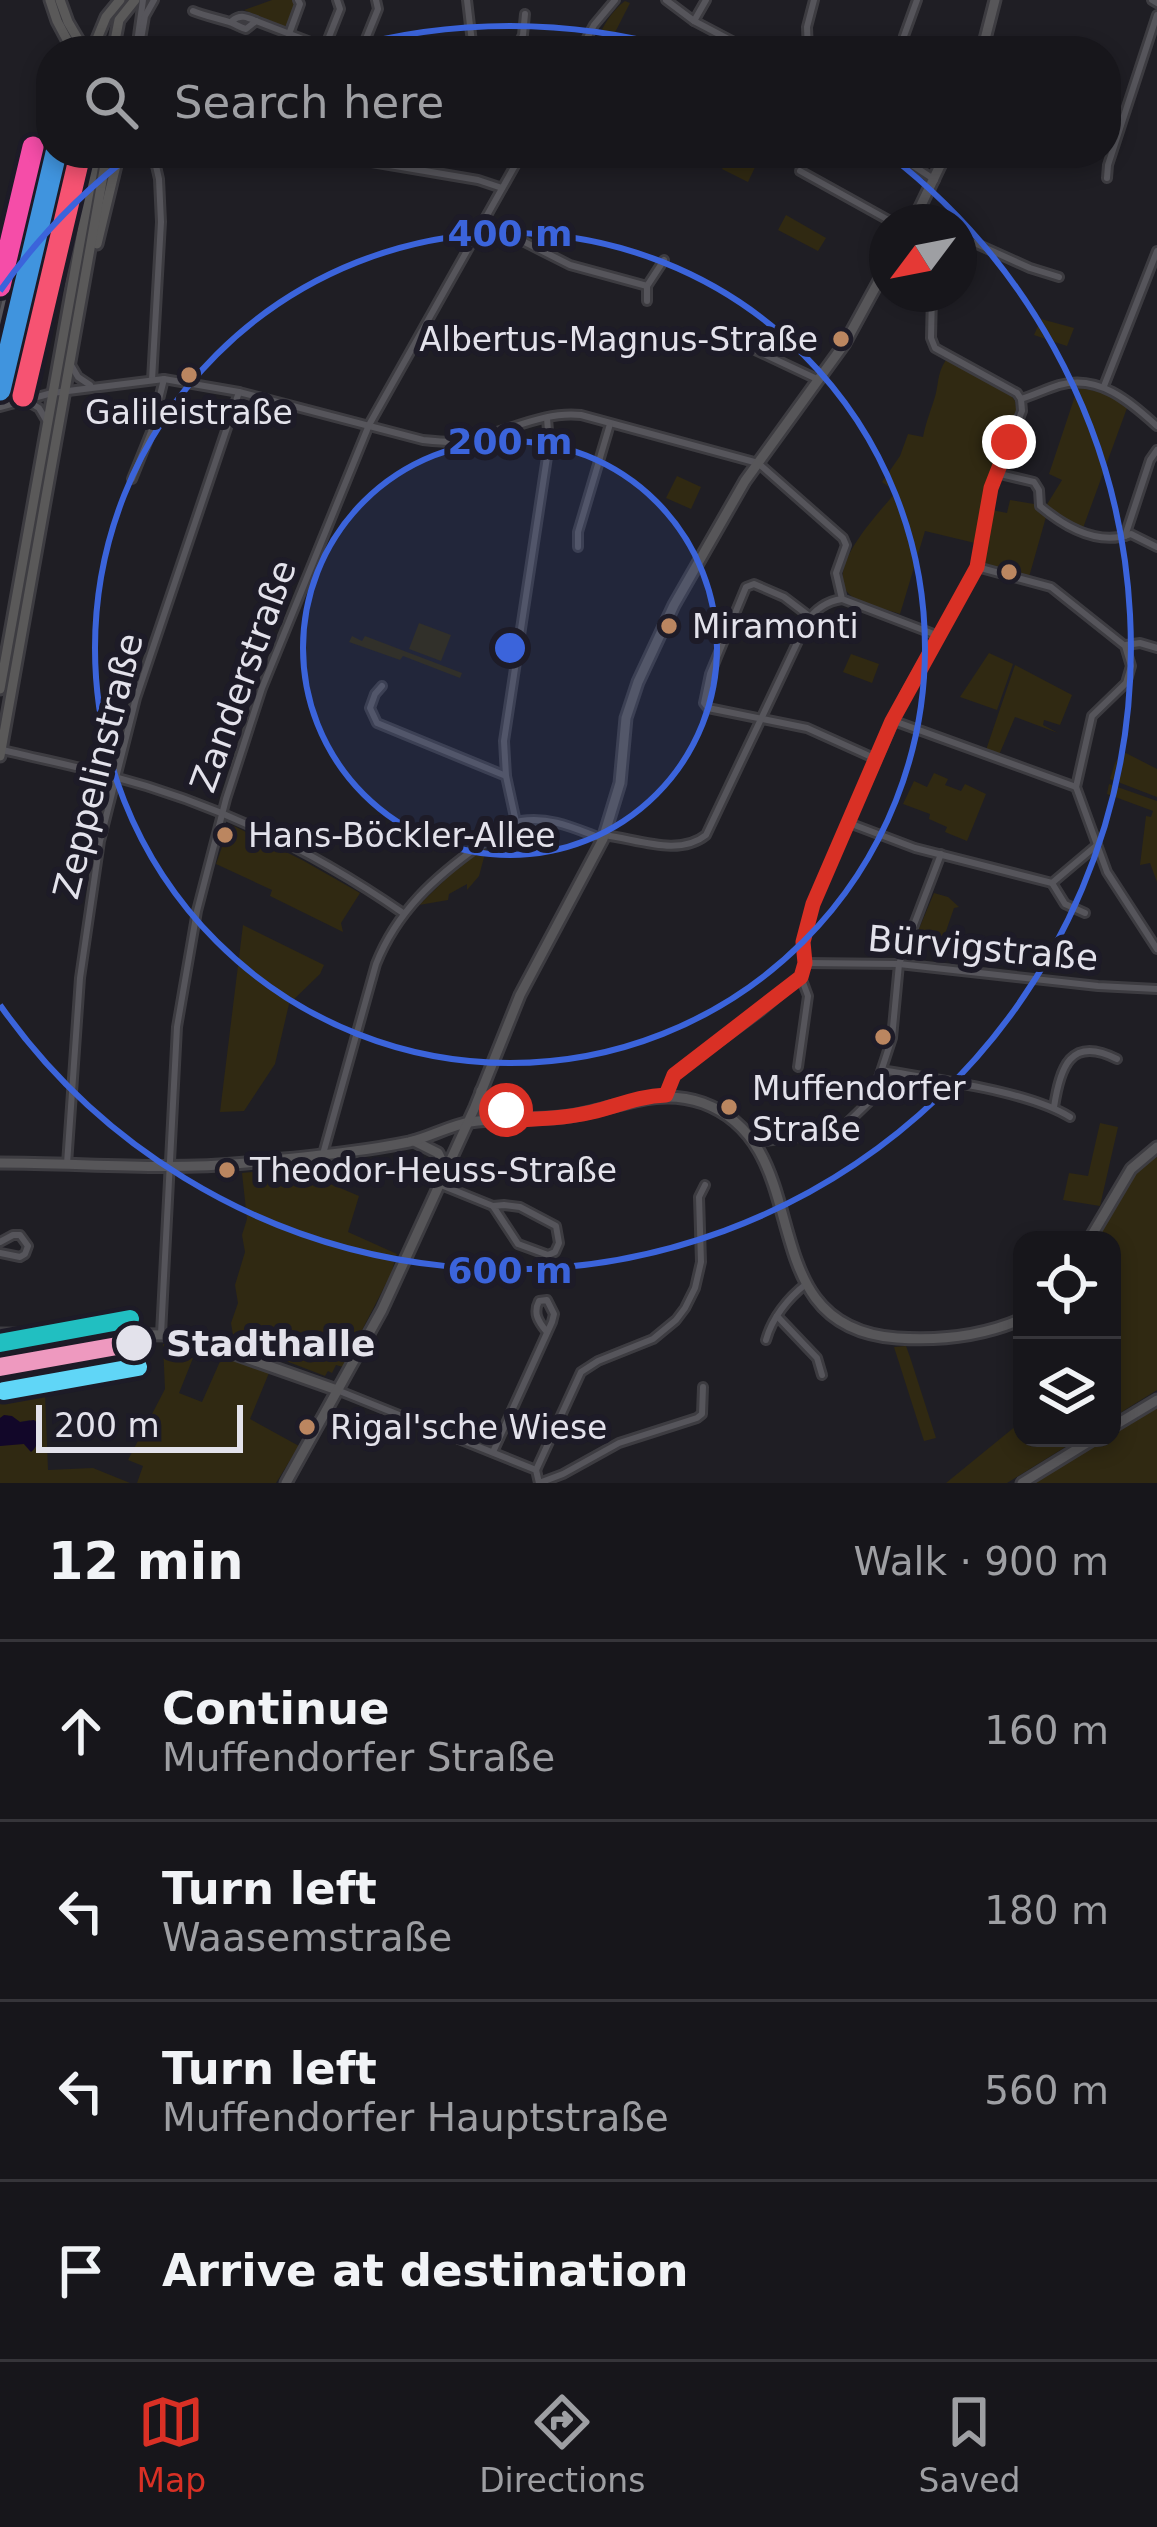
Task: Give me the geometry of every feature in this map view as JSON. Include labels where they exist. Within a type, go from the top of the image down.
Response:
[{"type":"main road","points":[[50,0],[66,36]]},
{"type":"main road","points":[[60,0],[78,36]]},
{"type":"main road","points":[[96,36],[120,0]]},
{"type":"main road","points":[[116,36],[119,20],[139,0]]},
{"type":"main road","points":[[67,314],[68,270],[78,210],[77,168]]},
{"type":"main road","points":[[0,752],[93,168]]},
{"type":"main road","points":[[0,689],[47,423],[70,362],[103,168]]},
{"type":"main road","points":[[85,277],[114,168]]},
{"type":"street","points":[[138,36],[139,0]]},
{"type":"street","points":[[140,36],[154,0]]},
{"type":"street","points":[[289,34],[298,0]]},
{"type":"street","points":[[329,36],[340,9],[337,0]]},
{"type":"street","points":[[367,36],[378,9],[376,0]]},
{"type":"street","points":[[467,0],[471,36]]},
{"type":"street","points":[[588,36],[615,0]]},
{"type":"street","points":[[666,0],[722,36]]},
{"type":"street","points":[[694,21],[706,0]]},
{"type":"street","points":[[807,36],[814,0]]},
{"type":"street","points":[[904,36],[917,0]]},
{"type":"street","points":[[986,36],[995,0]]},
{"type":"street","points":[[193,11],[220,22],[245,16],[295,36]]},
{"type":"street","points":[[523,36],[525,14]]},
{"type":"street","points":[[1121,125],[1157,15]]},
{"type":"street","points":[[152,380],[161,222],[156,168]]},
{"type":"street","points":[[411,168],[502,188]]},
{"type":"street","name":"Zanderstraße","points":[[161,1334],[177,1027],[197,911],[221,814],[269,670],[369,425],[513,168]]},
{"type":"street","points":[[917,168],[935,180]]},
{"type":"street","points":[[925,204],[940,168]]},
{"type":"street","points":[[1107,178],[1108,168]]},
{"type":"street","points":[[800,171],[869,209]]},
{"type":"street","points":[[483,221],[570,265],[647,286]]},
{"type":"street","points":[[977,244],[1059,277]]},
{"type":"street","points":[[1104,386],[1157,251]]},
{"type":"street","points":[[647,301],[647,286],[664,260]]},
{"type":"street","points":[[0,323],[10,278],[5,266]]},
{"type":"street","points":[[304,1483],[288,1480],[382,1310],[468,1123],[520,995],[603,837],[620,783],[626,718],[638,682],[691,572],[745,481],[845,343],[869,299]]},
{"type":"street","points":[[666,1095],[674,1075],[801,977],[803,942],[813,904],[892,721],[977,567],[996,473],[1024,405],[1017,392],[935,348],[932,312]]},
{"type":"street","points":[[719,333],[819,380]]},
{"type":"street","points":[[70,362],[78,377],[93,387]]},
{"type":"street","points":[[133,479],[164,379]]},
{"type":"street","points":[[0,407],[58,392],[164,379],[239,392],[423,440],[454,442],[571,414],[758,464],[843,538],[846,545],[836,573],[842,599]]},
{"type":"street","points":[[1021,399],[1070,383],[1104,386],[1157,426]]},
{"type":"street","name":"Zeppelinstraße","points":[[67,1165],[85,938],[100,841],[136,698],[239,392]]},
{"type":"street","points":[[23,400],[39,408],[47,423]]},
{"type":"street","points":[[515,822],[504,741],[549,444],[548,418]]},
{"type":"street","points":[[578,547],[578,532],[610,424]]},
{"type":"street","points":[[1125,536],[1157,450]]},
{"type":"street","points":[[996,473],[1034,482],[1040,506],[1065,525],[1109,540],[1132,534],[1157,547]]},
{"type":"street","points":[[977,567],[1052,587],[1125,646],[1131,666],[1126,683],[1092,716],[1076,787],[1107,872],[1157,950]]},
{"type":"street","points":[[810,617],[784,597],[750,585],[742,594],[710,674],[704,703],[708,708],[807,728],[876,759]]},
{"type":"street","points":[[323,1154],[384,943],[404,913],[445,871],[515,822],[550,820],[603,837],[680,847],[695,844],[706,835],[810,617],[842,599],[938,636]]},
{"type":"street","points":[[1125,646],[1140,643],[1157,648]]},
{"type":"street","points":[[382,686],[371,705],[377,723],[506,776]]},
{"type":"street","points":[[892,721],[1076,787]]},
{"type":"street","points":[[0,752],[115,776],[221,814],[302,850],[404,913]]},
{"type":"street","points":[[849,823],[915,848],[1052,883],[1065,904],[1085,913]]},
{"type":"street","points":[[1052,883],[1097,845]]},
{"type":"street","points":[[754,1142],[826,1134],[844,1126],[872,1099],[892,1038],[899,964],[941,854]]},
{"type":"street","name":"Bürvigstraße","points":[[805,963],[899,964],[1157,989]]},
{"type":"street","points":[[798,1067],[808,995],[801,977]]},
{"type":"street","points":[[1054,1107],[1062,1068],[1072,1056],[1100,1052],[1118,1059]]},
{"type":"street","points":[[882,1070],[1004,1094],[1054,1107],[1070,1117]]},
{"type":"street","points":[[481,1091],[488,1104],[506,1110],[515,1120]]},
{"type":"street","points":[[0,1163],[226,1165],[414,1141],[468,1123],[565,1117],[666,1095],[703,1103],[741,1125],[773,1181],[806,1284],[826,1312],[843,1324],[863,1333],[925,1338],[972,1334],[1013,1322]]},
{"type":"street","points":[[414,1141],[438,1154],[446,1170]]},
{"type":"street","points":[[1094,1231],[1131,1169],[1157,1147]]},
{"type":"street","points":[[440,1184],[493,1206],[520,1207],[551,1221],[559,1233],[555,1252],[548,1255],[518,1244],[493,1206]]},
{"type":"street","points":[[703,1388],[698,1418],[619,1444],[539,1483],[536,1470],[581,1372],[598,1360],[653,1339],[685,1308],[701,1262],[699,1197],[705,1185]]},
{"type":"street","points":[[0,1242],[16,1235],[28,1246],[20,1257],[0,1252]]},
{"type":"street","points":[[766,1340],[792,1295],[806,1284]]},
{"type":"street","points":[[493,1452],[554,1314],[547,1300],[539,1301],[536,1308],[546,1331]]},
{"type":"street","points":[[777,1316],[818,1358],[822,1375]]},
{"type":"street","points":[[0,1334],[181,1335],[337,1390],[536,1470]]},
{"type":"street","points":[[1121,1422],[1157,1400]]},
{"type":"street","points":[[1022,1483],[1080,1447]]},
{"type":"shaded area","points":[[272,0],[294,0],[288,26],[280,27],[244,10]]},
{"type":"shaded area","points":[[625,1],[630,3],[613,36],[599,36],[607,20]]},
{"type":"shaded area","points":[[59,168],[74,168],[69,201],[52,195]]},
{"type":"shaded area","points":[[722,168],[755,168],[748,182]]},
{"type":"shaded area","points":[[786,215],[826,238],[818,251],[778,230]]},
{"type":"shaded area","points":[[1041,319],[1074,328],[1067,346],[1034,335]]},
{"type":"shaded area","points":[[946,360],[1011,395],[1017,413],[986,487],[975,543],[925,531],[900,614],[854,598],[845,588],[843,575],[855,544],[896,492],[882,482],[908,434],[923,437]]},
{"type":"shaded area","points":[[1078,387],[1107,394],[1127,408],[1083,528],[1046,506],[1062,480],[1049,474]]},
{"type":"shaded area","points":[[677,476],[701,487],[691,509],[666,498]]},
{"type":"shaded area","points":[[1010,500],[1034,504],[1046,517],[1029,577],[984,561],[992,510],[1007,513]]},
{"type":"shaded area","points":[[419,623],[451,635],[441,661],[409,649]]},
{"type":"shaded area","points":[[352,636],[362,641],[365,636],[462,673],[460,678],[403,656],[400,660],[349,642]]},
{"type":"shaded area","points":[[989,653],[1013,664],[997,710],[960,697]]},
{"type":"shaded area","points":[[851,654],[879,664],[872,683],[843,672]]},
{"type":"shaded area","points":[[1015,665],[1072,695],[1060,725],[1044,720],[1043,725],[1058,733],[1015,717],[999,755],[986,750]]},
{"type":"shaded area","points":[[1122,751],[1157,769],[1157,797],[1110,779]]},
{"type":"shaded area","points":[[934,773],[948,779],[945,785],[961,791],[965,784],[986,794],[967,841],[945,832],[947,827],[929,819],[930,814],[903,804],[914,781],[927,787]]},
{"type":"shaded area","points":[[1109,784],[1157,801],[1157,882],[1150,863],[1140,865],[1146,816],[1151,817],[1153,811],[1107,794]]},
{"type":"shaded area","points":[[230,824],[360,893],[341,923],[343,932],[216,864]]},
{"type":"shaded area","points":[[487,846],[479,876],[467,890],[467,884],[449,894],[448,900],[419,905],[452,873]]},
{"type":"shaded area","points":[[934,893],[959,907],[954,908],[940,939],[918,931]]},
{"type":"shaded area","points":[[243,925],[324,965],[289,1004],[275,1064],[244,1111],[220,1112]]},
{"type":"shaded area","points":[[1100,1123],[1118,1127],[1100,1206],[1063,1200],[1069,1173],[1088,1176]]},
{"type":"shaded area","points":[[1157,1153],[1157,1390],[1121,1412],[1121,1231],[1099,1231]]},
{"type":"shaded area","name":"Rigal'sche Wiese","points":[[323,1164],[321,1176],[326,1182],[359,1196],[348,1232],[397,1254],[343,1367],[336,1365],[325,1376],[234,1341],[231,1323],[245,1252],[242,1173]]},
{"type":"shaded area","points":[[0,1342],[43,1342],[48,1470],[93,1468],[130,1483],[0,1483],[0,1446],[24,1444],[30,1451],[30,1420],[0,1418]]},
{"type":"shaded area","points":[[163,1344],[197,1348],[179,1393],[202,1402],[222,1357],[269,1373],[250,1419],[299,1446],[276,1483],[137,1483],[143,1466],[128,1460],[165,1389]]},
{"type":"shaded area","points":[[906,1346],[936,1438],[924,1441],[894,1347]]},
{"type":"shaded area","points":[[1157,1406],[1157,1483],[1031,1483],[1089,1447],[1121,1447],[1121,1428]]},
{"type":"shaded area","points":[[4,1415],[40,1425],[31,1452],[24,1444],[0,1446]]},
{"type":"shaded area","points":[[1013,1428],[1013,1447],[1065,1447],[1007,1483],[946,1483]]},
{"type":"transit line","points":[[0,286],[33,147]]},
{"type":"transit line","points":[[0,390],[52,168]]},
{"type":"transit line","points":[[23,396],[77,168]]},
{"type":"transit line","points":[[0,1343],[130,1319]]},
{"type":"transit line","points":[[0,1367],[134,1343]]},
{"type":"transit line","points":[[4,1391],[138,1367]]},
{"type":"place","name":"Albertus-Magnus-Straße","points":[[841,339]]},
{"type":"place","name":"Galileistraße","points":[[189,375]]},
{"type":"place","name":"Miramonti","points":[[669,626]]},
{"type":"place","name":"Hans-Böckler-Allee","points":[[225,835]]},
{"type":"place","name":"Muffendorfer Straße","points":[[729,1107]]},
{"type":"place","name":"Theodor-Heuss-Straße","points":[[227,1170]]},
{"type":"place","name":"Stadthalle","points":[[134,1343]]},
{"type":"place","name":"Rigal'sche Wiese","points":[[307,1427]]},
{"type":"route","points":[[506,1110],[515,1120],[565,1117],[666,1095],[674,1075],[801,977],[803,942],[813,904],[892,721],[977,567],[991,488],[1009,442]]}]
